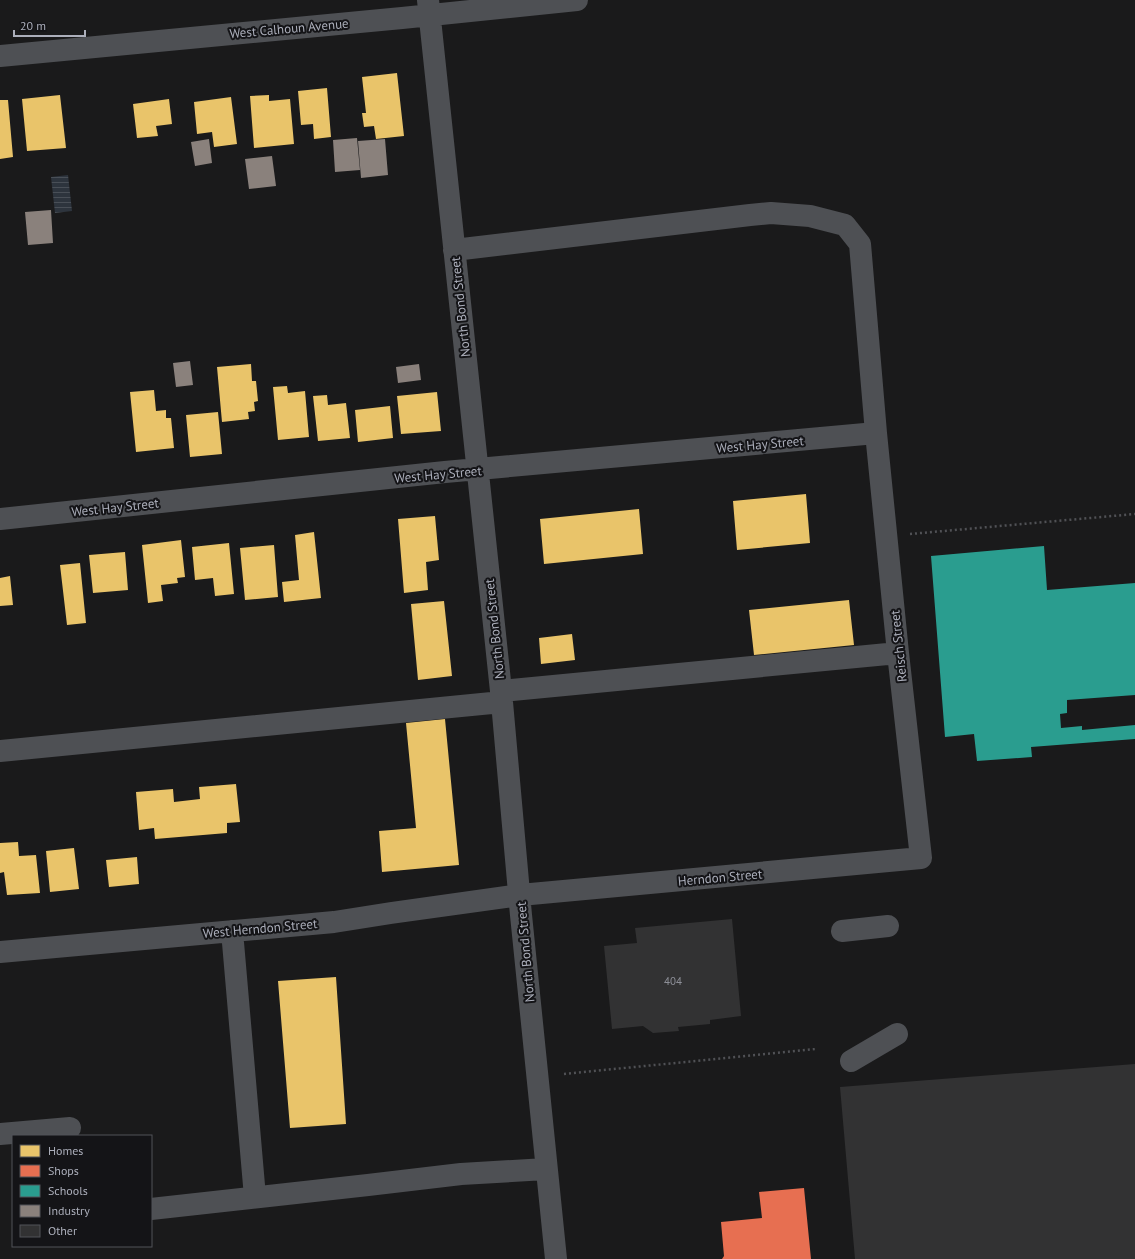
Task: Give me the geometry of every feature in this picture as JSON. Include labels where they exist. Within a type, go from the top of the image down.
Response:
[{"type":"street","name":"West Calhoun Avenue","points":[[0,56],[429,8],[577,0]]},
{"type":"street","name":"North Bond Street","points":[[429,8],[501,697],[556,1259]]},
{"type":"street","name":"Reisch Street","points":[[454,250],[772,213],[810,216],[845,225],[860,244],[876,433],[898,654],[921,858]]},
{"type":"street","name":"West Hay Street","points":[[0,519],[477,470],[876,433]]},
{"type":"street","points":[[0,751],[898,654]]},
{"type":"street","name":"Herndon Street","points":[[520,896],[921,858]]},
{"type":"street","name":"West Herndon Street","points":[[0,952],[334,922],[520,896]]},
{"type":"street","points":[[842,930],[866,922],[888,926]]},
{"type":"street","points":[[232,930],[255,1197]]},
{"type":"street","points":[[852,1061],[897,1034]]},
{"type":"street","points":[[0,1134],[70,1128]]},
{"type":"street","points":[[152,1208],[461,1174],[546,1169]]},
{"type":"path","points":[[910,534],[1135,514]]},
{"type":"path","points":[[564,1074],[816,1049]]},
{"type":"shaded area","points":[[68,175],[72,211],[55,213],[51,177]]},
{"type":"building: Homes","points":[[397,73],[404,136],[376,139],[374,126],[364,127],[362,113],[366,113],[362,77]]},
{"type":"building: Homes","points":[[327,88],[331,137],[314,139],[313,124],[301,125],[298,91]]},
{"type":"building: Homes","points":[[60,95],[66,148],[27,151],[22,99]]},
{"type":"building: Homes","points":[[269,95],[269,101],[290,99],[294,144],[254,148],[250,96]]},
{"type":"building: Homes","points":[[231,97],[237,144],[214,147],[212,132],[197,134],[194,102]]},
{"type":"building: Homes","points":[[169,99],[172,124],[156,126],[158,136],[137,138],[133,104]]},
{"type":"building: Homes","points":[[0,100],[8,100],[13,157],[0,159]]},
{"type":"building: Homes","points":[[251,364],[252,381],[256,381],[258,401],[254,402],[255,411],[248,412],[249,419],[222,422],[217,367]]},
{"type":"building: Homes","points":[[287,386],[288,393],[305,391],[309,437],[278,440],[273,387]]},
{"type":"building: Homes","points":[[154,390],[156,411],[166,410],[166,418],[171,418],[174,448],[136,452],[130,392]]},
{"type":"building: Homes","points":[[437,392],[441,431],[401,434],[397,396]]},
{"type":"building: Homes","points":[[327,395],[328,405],[346,403],[350,438],[318,441],[313,396]]},
{"type":"building: Homes","points":[[390,406],[393,438],[358,442],[355,410]]},
{"type":"building: Homes","points":[[218,412],[222,454],[190,457],[186,415]]},
{"type":"building: Homes","points":[[806,494],[810,543],[737,550],[733,501]]},
{"type":"building: Homes","points":[[639,509],[643,554],[544,564],[540,519]]},
{"type":"building: Homes","points":[[435,516],[439,560],[426,562],[428,590],[404,593],[398,519]]},
{"type":"building: Homes","points":[[314,532],[321,598],[284,602],[282,582],[299,580],[295,535]]},
{"type":"building: Homes","points":[[181,540],[185,577],[177,578],[178,583],[161,585],[163,601],[148,603],[142,545]]},
{"type":"building: Homes","points":[[229,543],[234,594],[215,596],[213,578],[195,580],[192,547]]},
{"type":"building: Homes","points":[[274,545],[278,597],[245,600],[240,548]]},
{"type":"building: Homes","points":[[125,552],[128,590],[93,593],[89,555]]},
{"type":"building: Homes","points":[[80,563],[86,623],[67,625],[60,565]]},
{"type":"building: Homes","points":[[10,576],[13,605],[0,606],[0,578]]},
{"type":"building: Homes","points":[[849,600],[854,645],[754,655],[749,610]]},
{"type":"building: Homes","points":[[444,601],[452,676],[418,680],[411,604]]},
{"type":"building: Homes","points":[[572,634],[575,660],[541,664],[539,638]]},
{"type":"building: Homes","points":[[445,719],[459,865],[382,872],[379,831],[416,828],[406,723]]},
{"type":"building: Homes","points":[[236,784],[240,822],[227,823],[227,833],[155,839],[154,828],[139,830],[136,792],[173,789],[174,802],[200,799],[199,787]]},
{"type":"building: Homes","points":[[18,842],[19,856],[36,855],[40,893],[7,895],[4,872],[0,873],[0,843]]},
{"type":"building: Homes","points":[[74,848],[79,889],[50,892],[46,851]]},
{"type":"building: Homes","points":[[137,857],[139,884],[109,887],[106,860]]},
{"type":"building: Homes","points":[[336,977],[346,1124],[290,1128],[278,981]]},
{"type":"building: Shops","points":[[804,1188],[811,1259],[722,1259],[724,1256],[721,1222],[762,1218],[759,1192]]},
{"type":"building: Schools","points":[[1044,546],[1047,590],[1135,583],[1135,695],[1067,700],[1067,713],[1060,714],[1061,728],[1082,726],[1082,730],[1135,725],[1135,739],[1031,747],[1032,757],[977,761],[974,734],[945,737],[931,556]]},
{"type":"building: Industry","points":[[357,138],[360,170],[335,172],[333,140]]},
{"type":"building: Industry","points":[[209,139],[212,163],[195,166],[191,142]]},
{"type":"building: Industry","points":[[385,139],[388,175],[361,178],[358,141]]},
{"type":"building: Industry","points":[[272,156],[276,186],[249,189],[245,159]]},
{"type":"building: Industry","points":[[51,210],[53,243],[28,245],[25,212]]},
{"type":"building: Industry","points":[[190,361],[193,385],[176,387],[173,363]]},
{"type":"building: Industry","points":[[419,364],[421,380],[398,383],[396,367]]},
{"type":"building: Other","points":[[732,919],[741,1016],[710,1020],[710,1024],[678,1027],[679,1031],[653,1033],[643,1026],[612,1029],[604,946],[637,943],[635,928]]},
{"type":"building: Other","points":[[1135,1064],[1135,1259],[855,1259],[840,1087]]}]
